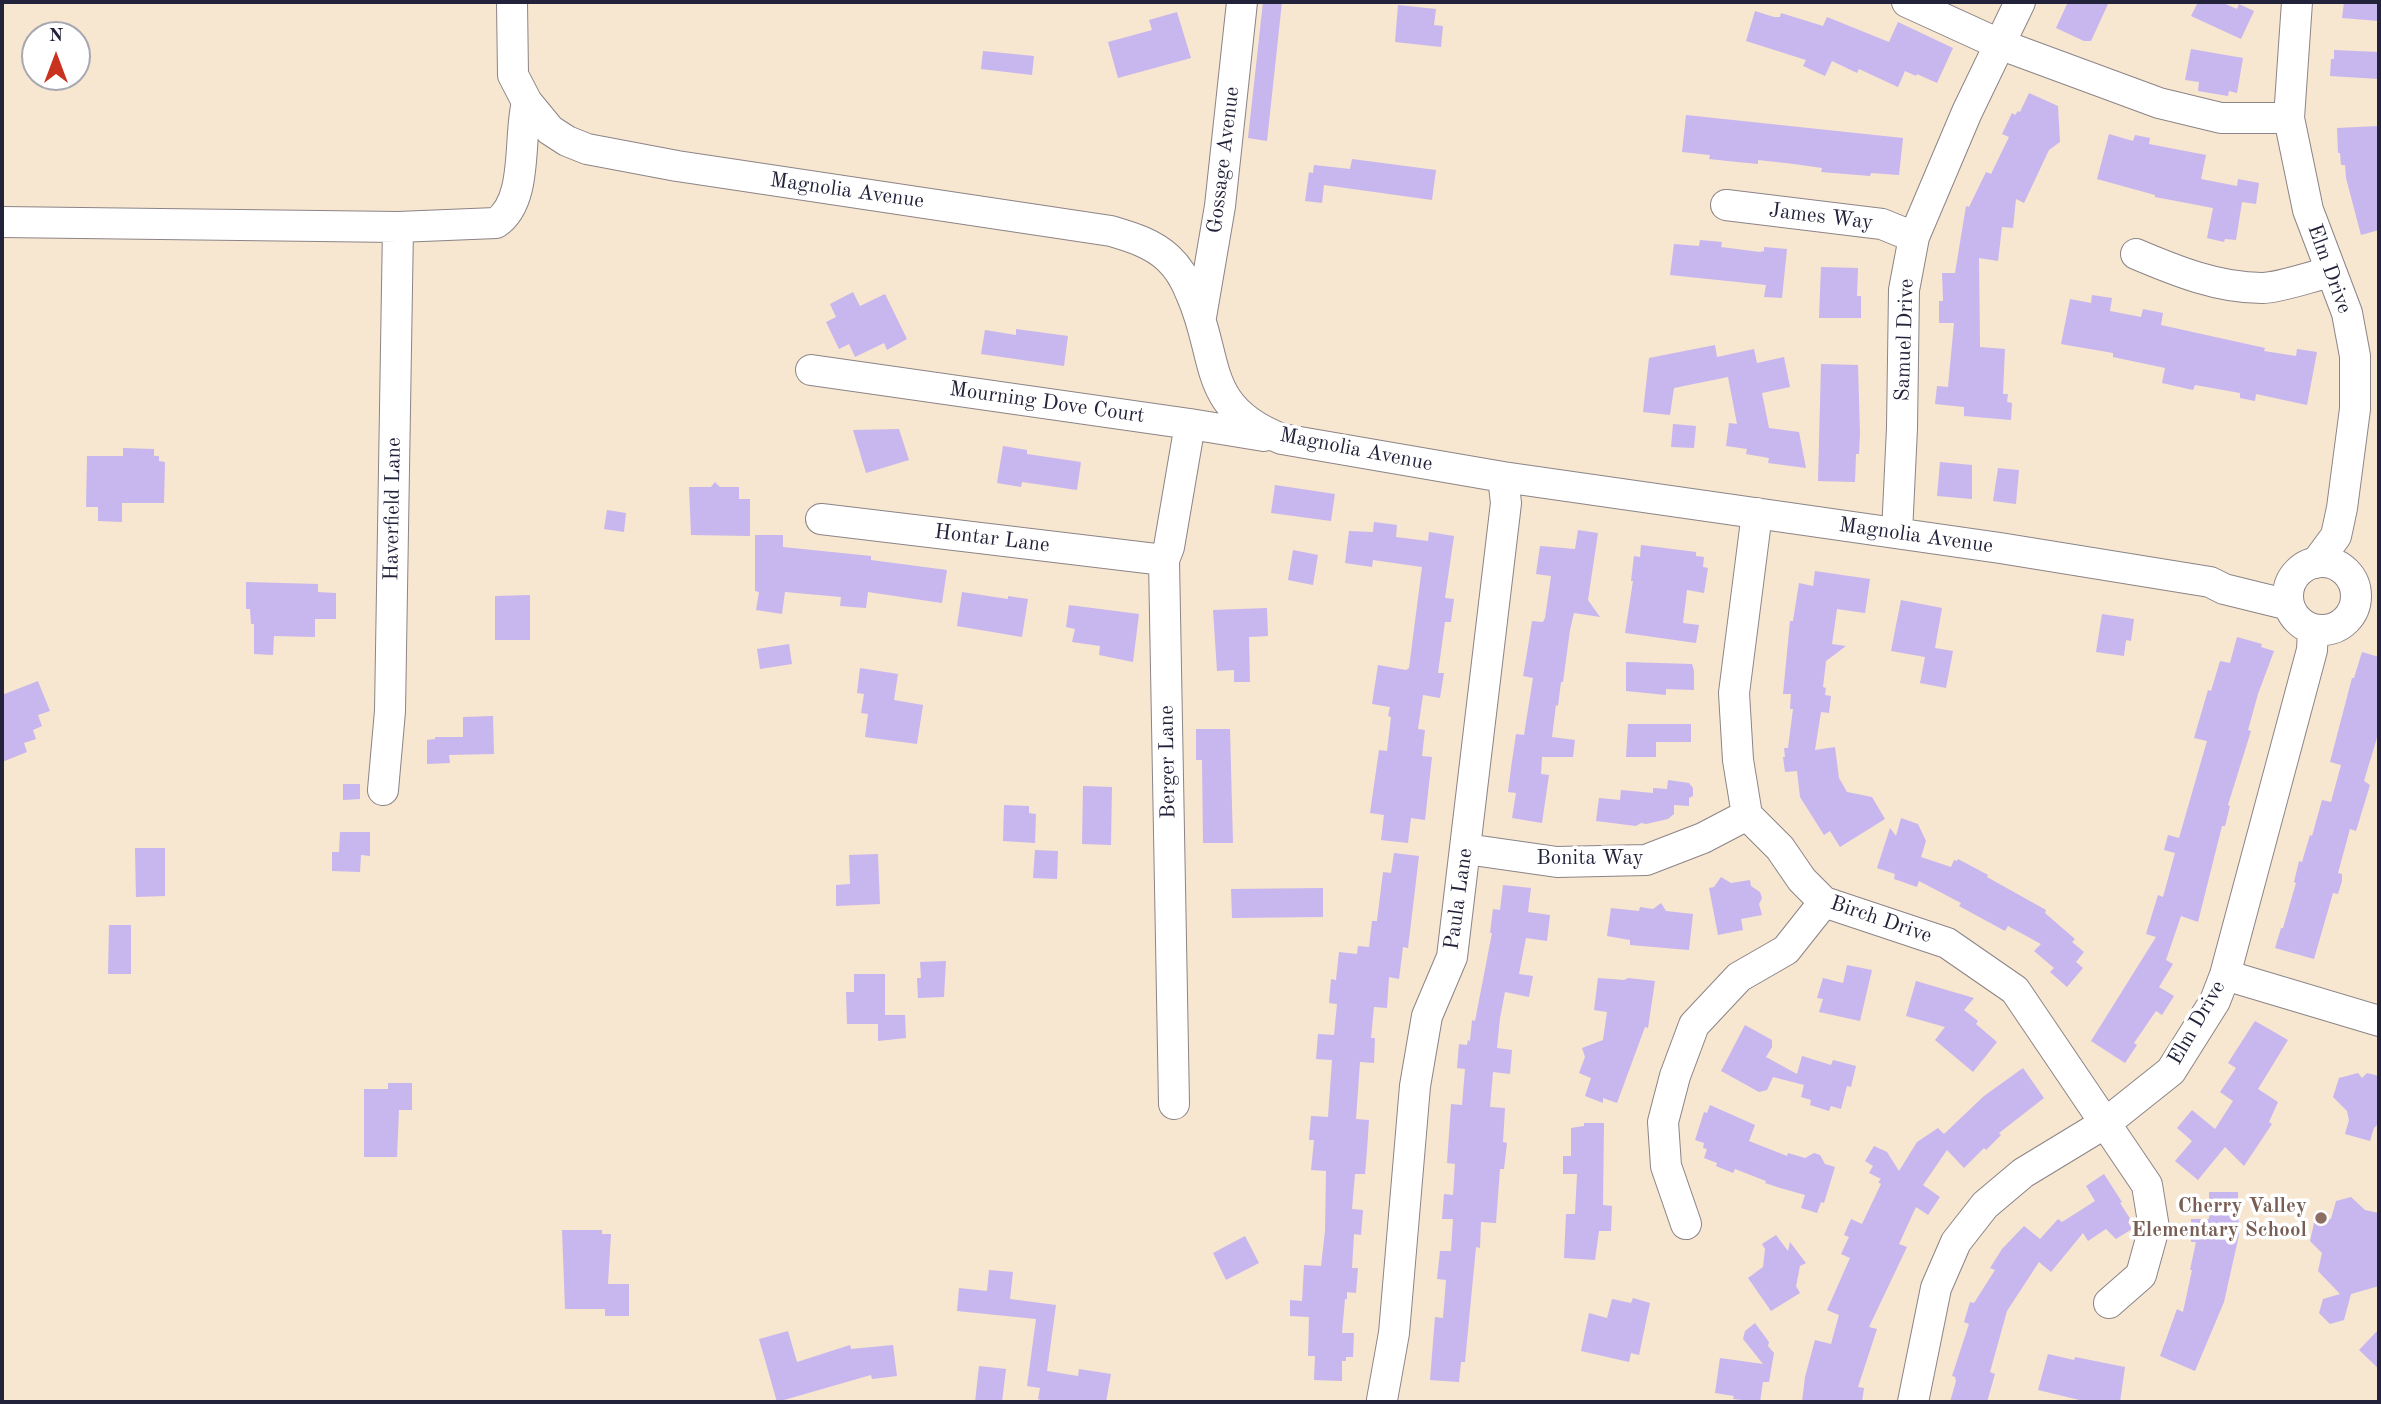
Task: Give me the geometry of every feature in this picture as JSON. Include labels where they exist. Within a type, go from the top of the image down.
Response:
[{"type":"street","name":"Magnolia Avenue","points":[[512,2],[513,75],[527,102],[551,130],[566,141],[587,149],[677,166],[1100,229],[1143,241],[1168,258],[1184,278],[1201,317],[1215,379],[1228,402],[1247,422],[1282,439],[1503,477],[1897,533],[2210,582],[2224,589],[2289,604]]},
{"type":"street","name":"Gossage Avenue","points":[[1201,317],[1220,206],[1242,2]]},
{"type":"street","points":[[1907,2],[1999,44],[2160,103],[2221,118],[2289,118]]},
{"type":"street","name":"Samuel Drive","points":[[1897,533],[1902,428],[1903,290],[1914,237],[1967,112],[2020,2]]},
{"type":"street","name":"Elm Drive","points":[[2297,2],[2289,118],[2308,210],[2347,313],[2355,356],[2355,409],[2336,536],[2305,569]]},
{"type":"street","points":[[2,222],[398,227],[496,223],[506,217],[517,185],[523,147],[522,118],[527,102]]},
{"type":"street","name":"James Way","points":[[1726,205],[1882,224],[1914,237]]},
{"type":"street","name":"Haverfield Lane","points":[[383,790],[390,711],[398,227]]},
{"type":"street","points":[[2136,254],[2174,271],[2220,284],[2264,288],[2331,272]]},
{"type":"street","name":"Mourning Dove Court","points":[[811,370],[1282,439]]},
{"type":"street","name":"Berger Lane","points":[[1174,1104],[1164,560],[1169,547],[1190,424]]},
{"type":"street","name":"Paula Lane","points":[[1382,1400],[1394,1333],[1415,1086],[1427,1016],[1452,957],[1506,503],[1503,477]]},
{"type":"street","points":[[1747,815],[1738,760],[1734,693],[1757,513]]},
{"type":"street","name":"Hontar Lane","points":[[821,519],[1164,560]]},
{"type":"street","name":"Elm Drive","points":[[2336,536],[2362,596]]},
{"type":"street","points":[[2331,564],[2362,596],[2344,621],[2324,630],[2313,629],[2298,620],[2289,604],[2288,594],[2305,569],[2331,564]]},
{"type":"street","name":"Magnolia Avenue","points":[[2210,582],[2228,578],[2244,581],[2305,569]]},
{"type":"street","name":"Elm Drive","points":[[1913,1402],[1936,1288],[1956,1242],[1985,1205],[2023,1173],[2107,1122],[2171,1071],[2215,1001],[2225,975],[2312,650],[2313,629]]},
{"type":"street","name":"Bonita Way","points":[[1466,849],[1557,862],[1646,860],[1703,838],[1747,815]]},
{"type":"street","name":"Birch Drive","points":[[1747,815],[1780,848],[1802,880],[1824,902],[1947,943],[2015,990],[2107,1122],[2147,1185],[2154,1228],[2141,1275],[2109,1303]]},
{"type":"street","points":[[1686,1224],[1666,1166],[1663,1122],[1675,1076],[1694,1025],[1739,977],[1786,950],[1824,902]]},
{"type":"street","points":[[2225,975],[2379,1021]]},
{"type":"building","points":[[1263,2],[1282,2],[1267,141],[1248,138]]},
{"type":"building","points":[[2068,2],[2109,2],[2091,41],[2084,41],[2056,28]]},
{"type":"building","points":[[2198,2],[2221,2],[2237,9],[2239,4],[2254,11],[2241,39],[2191,16]]},
{"type":"building","points":[[2344,2],[2379,2],[2379,21],[2342,18]]},
{"type":"building","points":[[1398,5],[1436,9],[1434,25],[1443,26],[1441,47],[1395,42]]},
{"type":"building","points":[[1755,11],[1774,17],[1780,17],[1781,13],[1823,26],[1827,17],[1889,42],[1898,22],[1953,48],[1937,83],[1905,71],[1898,87],[1859,69],[1857,73],[1832,61],[1825,76],[1803,66],[1806,60],[1746,41]]},
{"type":"building","points":[[1177,12],[1191,58],[1118,78],[1108,42],[1152,30],[1149,20]]},
{"type":"building","points":[[2191,49],[2243,58],[2237,93],[2229,91],[2228,96],[2198,91],[2199,82],[2185,80]]},
{"type":"building","points":[[2334,50],[2379,52],[2379,79],[2330,76]]},
{"type":"building","points":[[983,51],[1034,56],[1032,75],[981,69]]},
{"type":"building","points":[[2029,93],[2058,106],[2060,142],[2049,150],[2024,203],[2016,199],[2013,228],[2002,227],[1998,261],[1979,258],[1980,347],[2005,349],[2003,394],[2008,394],[2007,402],[2012,403],[2011,420],[1964,416],[1964,407],[1935,404],[1937,386],[1948,387],[1954,323],[1939,323],[1939,301],[1943,301],[1942,273],[1955,273],[1966,206],[1969,207],[1986,172],[1991,174],[2009,137],[2002,134],[2012,113],[2015,115],[2020,112]]},
{"type":"building","points":[[1686,115],[1903,138],[1899,175],[1871,173],[1870,176],[1821,172],[1822,168],[1758,160],[1758,164],[1709,159],[1710,155],[1682,152]]},
{"type":"building","points":[[2379,126],[2379,230],[2361,235],[2345,165],[2341,165],[2338,153],[2337,128]]},
{"type":"building","points":[[2109,134],[2133,141],[2135,135],[2150,138],[2149,144],[2206,155],[2201,179],[2237,186],[2238,179],[2259,183],[2256,204],[2242,202],[2236,240],[2225,239],[2224,242],[2207,238],[2213,208],[2155,197],[2097,179]]},
{"type":"building","points":[[1352,159],[1436,170],[1432,200],[1324,185],[1322,203],[1305,201],[1309,172],[1313,173],[1314,165],[1350,169]]},
{"type":"building","points":[[1700,240],[1722,242],[1721,247],[1760,252],[1764,251],[1764,247],[1787,249],[1782,298],[1764,297],[1766,285],[1670,275],[1674,244],[1699,246]]},
{"type":"building","points":[[1821,267],[1858,268],[1857,296],[1861,296],[1861,318],[1819,318]]},
{"type":"building","points":[[853,292],[860,306],[885,294],[907,339],[887,350],[884,343],[855,357],[849,344],[839,349],[826,322],[836,317],[830,304]]},
{"type":"building","points":[[2092,295],[2112,298],[2110,311],[2141,317],[2143,309],[2163,313],[2161,325],[2265,348],[2264,351],[2296,356],[2297,349],[2317,352],[2307,405],[2256,394],[2255,401],[2240,398],[2240,393],[2195,385],[2193,390],[2162,383],[2165,368],[2113,357],[2113,353],[2061,344],[2070,299],[2091,303]]},
{"type":"building","points":[[1016,329],[1068,336],[1064,366],[981,354],[985,330],[1016,335]]},
{"type":"building","points":[[1715,345],[1717,357],[1754,349],[1757,363],[1784,357],[1790,387],[1762,393],[1769,428],[1799,432],[1806,468],[1768,463],[1769,458],[1746,454],[1747,449],[1726,446],[1729,423],[1737,424],[1728,377],[1674,388],[1670,415],[1643,412],[1649,358]]},
{"type":"building","points":[[1821,364],[1858,365],[1860,433],[1855,482],[1818,481]]},
{"type":"building","points":[[1673,424],[1696,426],[1694,448],[1671,447]]},
{"type":"building","points":[[899,429],[909,460],[866,473],[853,430]]},
{"type":"building","points":[[1003,446],[1027,450],[1027,454],[1081,462],[1077,490],[1022,482],[1021,487],[997,483]]},
{"type":"building","points":[[123,448],[154,449],[154,456],[159,456],[159,461],[165,462],[164,503],[122,503],[122,522],[98,521],[98,507],[86,507],[87,456],[123,456]]},
{"type":"building","points":[[1940,462],[1972,465],[1972,499],[1937,496]]},
{"type":"building","points":[[1998,468],[2019,470],[2016,504],[1993,501]]},
{"type":"building","points":[[715,482],[720,487],[739,487],[739,499],[750,499],[750,536],[691,535],[689,487],[711,487]]},
{"type":"building","points":[[1275,485],[1335,494],[1331,521],[1271,513]]},
{"type":"building","points":[[607,510],[626,513],[624,532],[604,529]]},
{"type":"building","points":[[1374,522],[1397,525],[1396,537],[1428,541],[1429,532],[1454,536],[1445,598],[1454,599],[1451,622],[1445,622],[1438,673],[1444,673],[1440,698],[1423,695],[1418,729],[1425,730],[1422,756],[1432,757],[1425,820],[1411,818],[1408,843],[1381,840],[1384,815],[1370,813],[1379,750],[1387,751],[1391,717],[1388,716],[1390,707],[1372,704],[1378,665],[1406,670],[1409,668],[1422,567],[1373,560],[1372,567],[1345,563],[1349,531],[1373,532]]},
{"type":"building","points":[[1578,530],[1598,533],[1588,600],[1600,617],[1574,613],[1570,630],[1552,737],[1575,740],[1573,757],[1542,757],[1541,774],[1549,775],[1542,823],[1512,818],[1516,793],[1508,792],[1516,734],[1524,735],[1533,678],[1523,676],[1532,621],[1543,622],[1545,618],[1551,576],[1536,574],[1540,546],[1575,549]]},
{"type":"building","points":[[755,535],[783,535],[783,547],[871,556],[871,560],[947,570],[942,603],[868,592],[866,608],[840,606],[841,597],[785,592],[782,614],[756,610],[759,592],[755,591]]},
{"type":"building","points":[[1641,545],[1696,552],[1696,556],[1704,557],[1703,567],[1708,568],[1704,593],[1687,590],[1683,623],[1699,625],[1696,643],[1625,633],[1634,556],[1640,557]]},
{"type":"building","points":[[1293,550],[1318,555],[1313,585],[1288,580]]},
{"type":"building","points":[[1815,571],[1870,579],[1865,613],[1837,609],[1832,644],[1846,646],[1826,661],[1823,687],[1826,688],[1825,695],[1831,696],[1829,713],[1821,712],[1815,750],[1835,747],[1839,778],[1847,792],[1872,797],[1885,819],[1840,847],[1830,831],[1824,835],[1800,797],[1797,771],[1785,772],[1783,757],[1784,748],[1788,748],[1793,709],[1790,709],[1791,694],[1783,694],[1790,621],[1793,621],[1799,583],[1813,586]]},
{"type":"building","points":[[246,582],[318,584],[318,592],[336,593],[336,619],[315,619],[315,637],[274,636],[273,655],[254,654],[254,624],[251,624],[250,609],[246,609]]},
{"type":"building","points":[[962,592],[1008,599],[1008,596],[1028,599],[1022,637],[957,626]]},
{"type":"building","points":[[530,595],[530,640],[495,640],[495,596]]},
{"type":"building","points":[[1901,600],[1942,608],[1935,648],[1953,651],[1946,688],[1920,683],[1925,657],[1891,651]]},
{"type":"building","points":[[1069,605],[1139,614],[1133,662],[1099,655],[1100,646],[1072,642],[1075,629],[1066,627]]},
{"type":"building","points":[[1267,608],[1268,636],[1249,637],[1250,682],[1234,682],[1234,670],[1217,671],[1213,610]]},
{"type":"building","points":[[2102,614],[2134,619],[2131,641],[2126,640],[2124,656],[2096,652]]},
{"type":"building","points":[[2237,637],[2262,644],[2261,647],[2274,651],[2258,694],[2248,730],[2251,731],[2228,805],[2230,806],[2225,826],[2222,826],[2198,922],[2181,916],[2166,960],[2173,964],[2159,987],[2174,996],[2162,1015],[2156,1011],[2134,1043],[2137,1045],[2125,1063],[2091,1041],[2156,937],[2146,934],[2158,895],[2163,897],[2175,853],[2164,850],[2168,835],[2179,838],[2207,741],[2194,738],[2220,661],[2230,663]]},
{"type":"building","points":[[789,644],[792,664],[760,669],[757,649]]},
{"type":"building","points":[[2362,652],[2379,657],[2379,731],[2364,781],[2370,785],[2356,831],[2350,829],[2338,873],[2342,874],[2342,881],[2338,894],[2333,893],[2314,959],[2275,948],[2296,883],[2294,882],[2299,861],[2302,862],[2310,835],[2312,836],[2322,800],[2331,802],[2341,765],[2330,762],[2352,678]]},
{"type":"building","points":[[1626,662],[1692,664],[1694,690],[1666,689],[1666,695],[1626,691]]},
{"type":"building","points":[[860,668],[898,674],[894,700],[923,705],[917,744],[865,737],[868,714],[861,713],[864,694],[857,693]]},
{"type":"building","points":[[38,681],[50,711],[38,715],[42,726],[33,730],[36,739],[24,743],[27,752],[2,762],[2,695]]},
{"type":"building","points":[[493,716],[494,754],[449,755],[450,763],[427,764],[427,740],[435,737],[463,737],[463,717]]},
{"type":"building","points":[[1628,724],[1691,724],[1691,742],[1656,742],[1656,757],[1626,757]]},
{"type":"building","points":[[1196,729],[1230,729],[1233,843],[1203,843],[1202,760],[1196,760]]},
{"type":"building","points":[[1668,780],[1689,783],[1693,788],[1693,796],[1689,798],[1689,806],[1674,805],[1674,814],[1668,819],[1636,826],[1596,821],[1599,798],[1620,800],[1621,790],[1653,793],[1653,788],[1667,789]]},
{"type":"building","points":[[343,784],[360,784],[360,799],[343,800]]},
{"type":"building","points":[[1083,786],[1112,787],[1111,845],[1082,844]]},
{"type":"building","points":[[1004,805],[1029,806],[1029,813],[1036,814],[1035,843],[1003,841]]},
{"type":"building","points":[[1901,818],[1918,824],[1926,841],[1921,857],[1951,867],[1954,860],[1958,859],[2046,910],[2045,913],[2075,939],[2072,942],[2084,952],[2076,962],[2083,968],[2067,987],[2050,972],[2054,968],[2034,951],[2041,944],[2008,926],[2005,931],[1919,881],[1917,887],[1894,879],[1895,874],[1877,868],[1890,828],[1896,836]]},
{"type":"building","points":[[340,832],[370,832],[370,856],[361,855],[360,872],[332,871],[332,852],[339,852]]},
{"type":"building","points":[[135,848],[165,848],[165,896],[136,897]]},
{"type":"building","points":[[1035,850],[1058,851],[1057,879],[1033,878]]},
{"type":"building","points":[[1394,853],[1419,856],[1408,948],[1403,947],[1399,979],[1389,977],[1387,1008],[1374,1007],[1371,1038],[1375,1038],[1374,1063],[1360,1062],[1356,1119],[1369,1120],[1365,1174],[1355,1174],[1352,1209],[1363,1210],[1361,1235],[1354,1234],[1352,1268],[1358,1268],[1356,1293],[1347,1292],[1342,1333],[1354,1333],[1353,1357],[1346,1357],[1346,1361],[1342,1361],[1342,1381],[1314,1380],[1315,1356],[1308,1356],[1309,1317],[1290,1316],[1290,1300],[1302,1301],[1304,1265],[1321,1266],[1325,1231],[1326,1171],[1311,1170],[1314,1140],[1309,1140],[1311,1116],[1328,1117],[1332,1060],[1316,1059],[1318,1034],[1334,1035],[1337,1004],[1329,1003],[1331,979],[1336,980],[1339,952],[1357,954],[1358,946],[1369,947],[1372,921],[1377,921],[1383,872],[1391,873]]},
{"type":"building","points":[[878,854],[880,904],[836,906],[836,885],[850,884],[849,855]]},
{"type":"building","points":[[1721,877],[1731,883],[1750,880],[1751,886],[1760,892],[1762,915],[1741,919],[1743,930],[1718,935],[1709,888],[1714,887]]},
{"type":"building","points":[[1503,885],[1531,888],[1528,912],[1550,915],[1547,941],[1526,938],[1519,974],[1533,976],[1529,997],[1505,992],[1497,1048],[1512,1050],[1510,1074],[1493,1072],[1490,1107],[1505,1108],[1503,1142],[1507,1143],[1504,1169],[1500,1169],[1496,1223],[1481,1222],[1480,1248],[1476,1247],[1465,1362],[1461,1362],[1459,1382],[1430,1380],[1435,1317],[1443,1318],[1446,1280],[1437,1279],[1440,1251],[1451,1251],[1453,1219],[1442,1219],[1444,1194],[1453,1195],[1455,1164],[1447,1163],[1451,1104],[1462,1105],[1465,1069],[1457,1068],[1459,1044],[1467,1045],[1468,1040],[1470,1041],[1472,1020],[1475,1021],[1492,933],[1493,909],[1500,910]]},
{"type":"building","points":[[1323,888],[1323,917],[1232,918],[1231,889]]},
{"type":"building","points":[[1661,903],[1666,911],[1693,914],[1689,950],[1630,945],[1630,940],[1607,936],[1611,908],[1639,911],[1640,907],[1653,909]]},
{"type":"building","points":[[109,925],[131,925],[131,974],[108,974]]},
{"type":"building","points":[[946,961],[944,997],[918,998],[917,978],[921,978],[920,962]]},
{"type":"building","points":[[1847,965],[1872,970],[1860,1021],[1819,1012],[1823,999],[1817,998],[1823,978],[1843,983]]},
{"type":"building","points":[[854,974],[885,974],[885,1015],[905,1015],[906,1038],[878,1041],[878,1024],[847,1024],[846,992],[854,992]]},
{"type":"building","points":[[1598,978],[1655,981],[1648,1028],[1645,1027],[1617,1103],[1603,1098],[1603,1103],[1585,1096],[1591,1078],[1579,1073],[1585,1057],[1582,1048],[1603,1040],[1607,1012],[1594,1010]]},
{"type":"building","points":[[1916,981],[1974,998],[1964,1010],[1997,1042],[1973,1072],[1935,1040],[1945,1027],[1906,1016]]},
{"type":"building","points":[[2255,1021],[2288,1040],[2258,1089],[2278,1102],[2269,1122],[2272,1124],[2244,1166],[2225,1147],[2198,1180],[2175,1161],[2192,1141],[2177,1128],[2192,1110],[2215,1129],[2233,1101],[2220,1092],[2236,1068],[2228,1063]]},
{"type":"building","points":[[1745,1025],[1772,1040],[1772,1047],[1766,1057],[1797,1074],[1802,1056],[1831,1065],[1833,1060],[1856,1066],[1851,1087],[1847,1086],[1841,1109],[1831,1106],[1829,1111],[1810,1105],[1811,1100],[1801,1097],[1804,1085],[1773,1077],[1767,1090],[1759,1092],[1721,1071]]},
{"type":"building","points":[[2023,1068],[2044,1098],[1999,1133],[2001,1135],[1986,1150],[1984,1148],[1964,1168],[1947,1150],[1923,1185],[1940,1197],[1928,1215],[1916,1207],[1899,1244],[1907,1247],[1869,1327],[1877,1329],[1858,1387],[1864,1388],[1862,1402],[1802,1402],[1805,1377],[1815,1340],[1831,1344],[1839,1315],[1827,1310],[1850,1258],[1841,1254],[1849,1237],[1844,1235],[1851,1219],[1862,1224],[1881,1184],[1878,1182],[1881,1179],[1869,1173],[1873,1166],[1865,1161],[1874,1146],[1887,1152],[1899,1171],[1917,1142],[1938,1128],[1944,1134],[1984,1096]]},
{"type":"building","points":[[2358,1073],[2362,1078],[2367,1073],[2379,1076],[2379,1123],[2374,1128],[2370,1141],[2345,1134],[2349,1120],[2347,1111],[2333,1097],[2339,1078]]},
{"type":"building","points":[[388,1083],[412,1083],[412,1110],[399,1110],[397,1157],[364,1157],[364,1089],[388,1089]]},
{"type":"building","points":[[1710,1105],[1755,1125],[1749,1141],[1787,1156],[1788,1153],[1805,1158],[1814,1153],[1820,1155],[1825,1164],[1835,1167],[1824,1203],[1821,1202],[1817,1213],[1801,1208],[1805,1195],[1765,1183],[1766,1181],[1735,1169],[1733,1173],[1704,1158],[1707,1149],[1703,1148],[1704,1143],[1695,1140],[1704,1112],[1707,1113]]},
{"type":"building","points":[[1584,1123],[1604,1123],[1603,1205],[1612,1206],[1611,1231],[1599,1231],[1595,1260],[1564,1258],[1566,1214],[1575,1214],[1577,1174],[1563,1174],[1563,1156],[1571,1156],[1571,1128],[1584,1126]]},
{"type":"building","points":[[2104,1174],[2122,1202],[2120,1203],[2131,1220],[2128,1222],[2132,1229],[2116,1239],[2106,1229],[2088,1241],[2083,1233],[2051,1272],[2039,1262],[2007,1311],[1990,1372],[1995,1374],[1987,1402],[1950,1402],[1956,1381],[1952,1376],[1969,1324],[1964,1322],[1970,1302],[1974,1303],[1995,1270],[1990,1268],[2002,1249],[2024,1226],[2040,1239],[2058,1219],[2062,1222],[2095,1201],[2086,1186]]},
{"type":"building","points":[[2209,1192],[2238,1192],[2239,1235],[2224,1302],[2195,1371],[2160,1356],[2177,1309],[2183,1312],[2196,1242],[2191,1242],[2191,1219],[2209,1219]]},
{"type":"building","points":[[2351,1197],[2365,1210],[2379,1213],[2379,1286],[2351,1294],[2344,1320],[2330,1324],[2319,1313],[2323,1299],[2340,1294],[2318,1271],[2322,1253],[2310,1241],[2314,1223],[2331,1219],[2336,1201]]},
{"type":"building","points":[[562,1230],[602,1230],[602,1234],[611,1234],[608,1284],[629,1284],[629,1316],[605,1316],[605,1309],[565,1309]]},
{"type":"building","points":[[1776,1235],[1788,1251],[1790,1242],[1806,1263],[1800,1266],[1796,1286],[1800,1293],[1771,1311],[1748,1278],[1763,1267],[1765,1249],[1762,1244]]},
{"type":"building","points":[[1245,1236],[1259,1263],[1226,1280],[1213,1253]]},
{"type":"building","points":[[989,1270],[1013,1272],[1010,1299],[1056,1305],[1047,1371],[1078,1376],[1079,1369],[1111,1374],[1106,1402],[1046,1402],[1038,1399],[1040,1388],[1027,1386],[1036,1319],[957,1311],[959,1288],[987,1291]]},
{"type":"building","points":[[1633,1298],[1650,1303],[1639,1355],[1631,1353],[1629,1362],[1581,1351],[1589,1313],[1607,1318],[1612,1299],[1631,1303]]},
{"type":"building","points":[[1755,1323],[1774,1353],[1769,1382],[1763,1382],[1760,1402],[1733,1399],[1734,1396],[1715,1393],[1720,1358],[1763,1364],[1743,1339],[1745,1331]]},
{"type":"building","points":[[2379,1329],[2379,1369],[2359,1350]]},
{"type":"building","points":[[788,1331],[797,1362],[850,1345],[851,1349],[893,1345],[897,1376],[872,1379],[871,1375],[777,1402],[759,1339]]},
{"type":"building","points":[[2048,1354],[2125,1367],[2120,1402],[2088,1402],[2038,1390]]},
{"type":"building","points":[[979,1366],[1006,1369],[1002,1402],[975,1402]]},
{"type":"place","name":"Cherry Valley Elementary School","points":[[2321,1218]]}]
